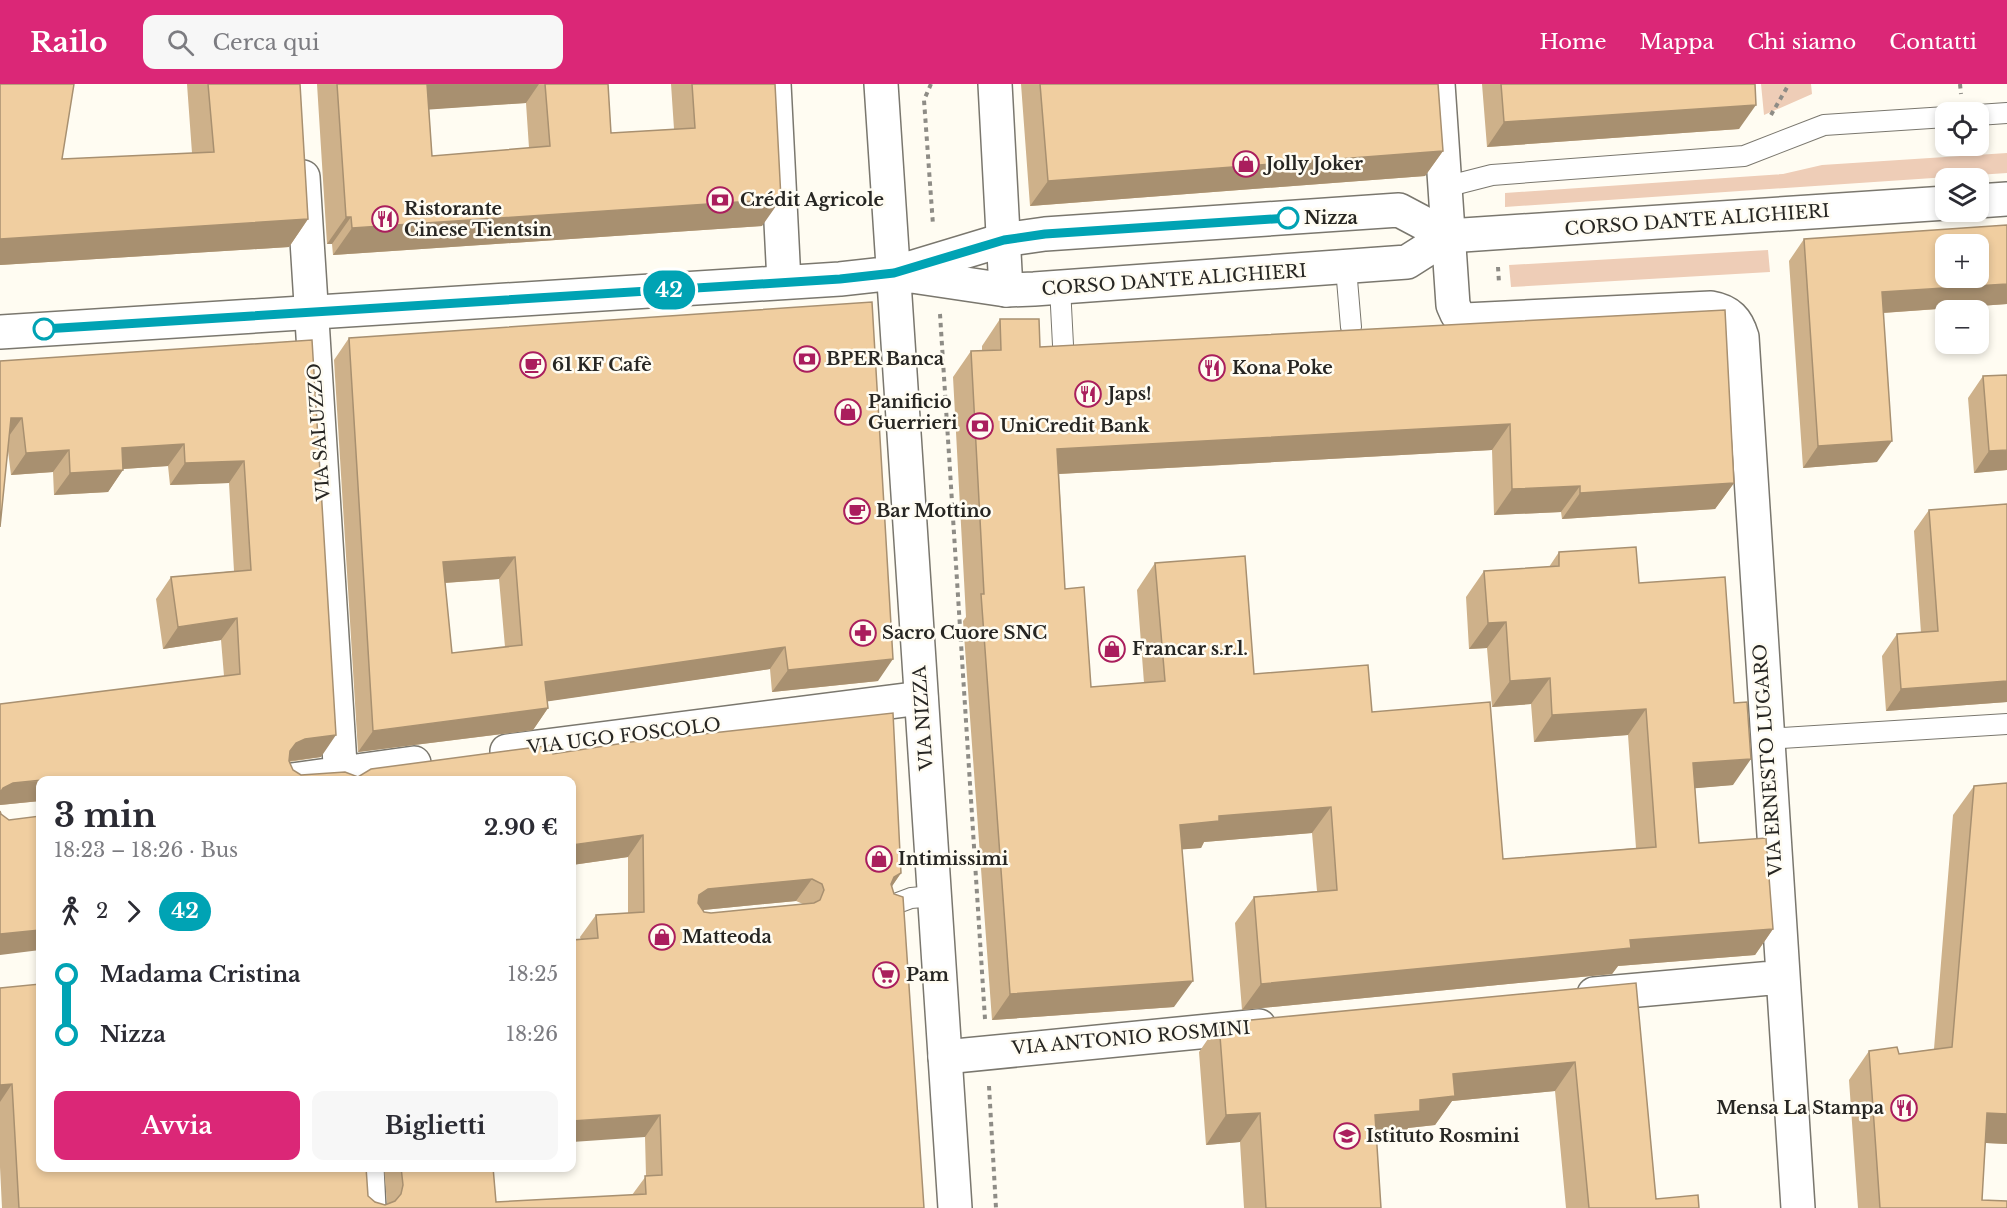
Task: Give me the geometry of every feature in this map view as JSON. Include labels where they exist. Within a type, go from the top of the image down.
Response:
[{"type":"street","points":[[774,84],[784,282]]},
{"type":"street","name":"VIA NIZZA","points":[[881,84],[955,1208]]},
{"type":"street","points":[[995,84],[1006,290]]},
{"type":"street","points":[[1438,84],[1448,237]]},
{"type":"street","name":"VIA SALUZZO","points":[[302,152],[341,776]]},
{"type":"street","points":[[1399,210],[1445,188]]},
{"type":"street","points":[[1989,201],[2007,200]]},
{"type":"street","name":"CORSO DANTE ALIGHIERI","points":[[936,270],[1006,290],[1060,287],[1407,262],[1448,237],[1935,204]]},
{"type":"street","points":[[1399,210],[1448,237]]},
{"type":"street","name":"CORSO DANTE ALIGHIERI","points":[[0,332],[784,282],[936,270],[1004,240],[1045,234],[1399,210]]},
{"type":"street","name":"VIA ERNESTO LUGARO","points":[[1448,237],[1453,305],[1457,314],[1465,320],[1711,308],[1722,309],[1738,324],[1742,337],[1766,739],[1798,1208]]},
{"type":"street","name":"VIA UGO FOSCOLO","points":[[482,754],[921,698]]},
{"type":"street","points":[[341,776],[447,759]]},
{"type":"street","points":[[1570,997],[1783,976]]},
{"type":"street","name":"VIA ANTONIO ROSMINI","points":[[945,1057],[1284,1024]]},
{"type":"street","points":[[367,1172],[369,1208]]},
{"type":"lane","points":[[1989,114],[2007,113]]},
{"type":"lane","points":[[1445,188],[1492,175],[1744,156],[1824,125],[1935,118]]},
{"type":"lane","points":[[1346,268],[1352,327]]},
{"type":"lane","points":[[1060,287],[1064,345]]},
{"type":"lane","points":[[1766,739],[2007,724]]},
{"type":"lane","points":[[887,907],[911,898],[934,896]]},
{"type":"path","points":[[930,84],[924,100],[936,270],[946,368],[996,1208]]},
{"type":"path","points":[[1498,266],[1500,290]]},
{"type":"shaded area","points":[[1761,84],[1811,84],[1812,94],[1764,115]]},
{"type":"shaded area","points":[[2007,153],[2007,173],[1989,174],[1989,168],[1935,168],[1935,178],[1505,207],[1505,193],[1783,174],[1822,165],[1989,156],[1989,154]]},
{"type":"shaded area","points":[[1768,250],[1770,272],[1511,287],[1509,265]]},
{"type":"building","points":[[0,84],[74,84],[62,159],[214,152],[208,84],[300,84],[308,219],[0,239]]},
{"type":"building","points":[[337,84],[427,84],[432,156],[550,146],[545,84],[608,84],[611,133],[695,128],[692,84],[775,84],[781,199],[352,228],[351,217],[346,217]]},
{"type":"building","points":[[1040,84],[1438,84],[1443,151],[1048,181]]},
{"type":"building","points":[[1501,84],[1755,84],[1756,105],[1504,122]]},
{"type":"building","points":[[2007,225],[2007,284],[1989,285],[1989,234],[1935,234],[1935,288],[1944,288],[1882,292],[1892,441],[1818,446],[1804,239]]},
{"type":"building","points":[[872,302],[893,659],[788,670],[785,647],[545,682],[548,708],[373,731],[349,338]],"holes":[[[515,557],[522,645],[452,653],[443,562]]]},
{"type":"building","points":[[1725,310],[1734,483],[1580,493],[1580,486],[1512,489],[1510,424],[1057,449],[1065,589],[1084,587],[1091,687],[1165,681],[1155,563],[1245,556],[1254,674],[1368,665],[1372,712],[1490,702],[1503,859],[1656,847],[1646,709],[1552,715],[1550,678],[1510,681],[1506,622],[1488,623],[1484,571],[1559,566],[1559,552],[1636,547],[1639,583],[1725,577],[1734,703],[1747,702],[1751,759],[1693,763],[1699,843],[1766,838],[1773,929],[1630,940],[1631,948],[1261,984],[1254,897],[1337,890],[1331,807],[1219,816],[1219,821],[1180,825],[1193,981],[1010,994],[981,594],[984,594],[971,351],[1001,350],[1000,319],[1039,319],[1040,347]]},
{"type":"building","points":[[312,340],[336,735],[305,739],[296,743],[290,751],[289,761],[293,770],[301,775],[345,772],[355,776],[36,776],[36,781],[13,783],[3,788],[0,793],[0,704],[240,674],[237,618],[178,627],[171,577],[251,570],[244,461],[185,463],[184,444],[122,448],[123,470],[70,473],[69,450],[26,453],[22,418],[11,418],[0,527],[0,361]]},
{"type":"building","points":[[2007,375],[2007,450],[1989,451],[1983,376]]},
{"type":"building","points":[[2007,504],[2007,681],[1901,689],[1897,634],[1938,631],[1929,510]]},
{"type":"building","points":[[893,713],[901,873],[894,877],[891,884],[894,894],[903,897],[924,1208],[19,1208],[12,1084],[0,1085],[0,988],[36,984],[36,1172],[366,1172],[368,1196],[375,1202],[385,1205],[395,1201],[401,1194],[402,1172],[493,1172],[496,1202],[646,1194],[645,1176],[662,1175],[660,1115],[576,1121],[576,940],[598,938],[596,915],[644,912],[643,835],[576,844],[576,776],[360,776],[371,769],[552,745],[553,754],[631,742]],"holes":[[[812,879],[822,884],[824,890],[820,900],[814,903],[711,913],[704,912],[698,903],[699,895],[708,889]]]},
{"type":"building","points":[[2007,783],[2007,1114],[1987,1113],[1982,1200],[2007,1201],[2007,1208],[1880,1208],[1869,1051],[1897,1047],[1899,1054],[1952,1047],[1974,786]]},
{"type":"building","points":[[0,811],[9,820],[36,817],[36,930],[0,934]]},
{"type":"building","points":[[1636,983],[1656,1199],[1698,1195],[1699,1208],[1589,1208],[1575,1062],[1453,1074],[1455,1096],[1420,1100],[1420,1111],[1375,1115],[1381,1208],[1266,1208],[1260,1113],[1226,1115],[1219,1023]]},
{"type":"bus line","name":"42","points":[[44,329],[840,279],[894,273],[1004,240],[1045,234],[1288,218]]},
{"type":"place","name":"Jolly Joker","points":[[1246,164]]},
{"type":"place","name":"Crédit Agricole","points":[[720,200]]},
{"type":"place","name":"Nizza","points":[[1288,218]]},
{"type":"place","name":"Ristorante Cinese Tientsin","points":[[385,219]]},
{"type":"place","name":"BPER Banca","points":[[807,359]]},
{"type":"place","name":"61 KF Cafè","points":[[533,365]]},
{"type":"place","name":"Kona Poke","points":[[1212,368]]},
{"type":"place","name":"Japs!","points":[[1088,394]]},
{"type":"place","name":"Panificio Guerrieri","points":[[848,412]]},
{"type":"place","name":"UniCredit Bank","points":[[980,426]]},
{"type":"place","name":"Bar Mottino","points":[[857,511]]},
{"type":"place","name":"Sacro Cuore SNC","points":[[863,633]]},
{"type":"place","name":"Francar s.r.l.","points":[[1112,649]]},
{"type":"place","name":"Intimissimi","points":[[879,859]]},
{"type":"place","name":"Matteoda","points":[[662,937]]},
{"type":"place","name":"Pam","points":[[886,975]]},
{"type":"place","name":"Mensa La Stampa","points":[[1904,1108]]},
{"type":"place","name":"Istituto Rosmini","points":[[1347,1136]]}]
